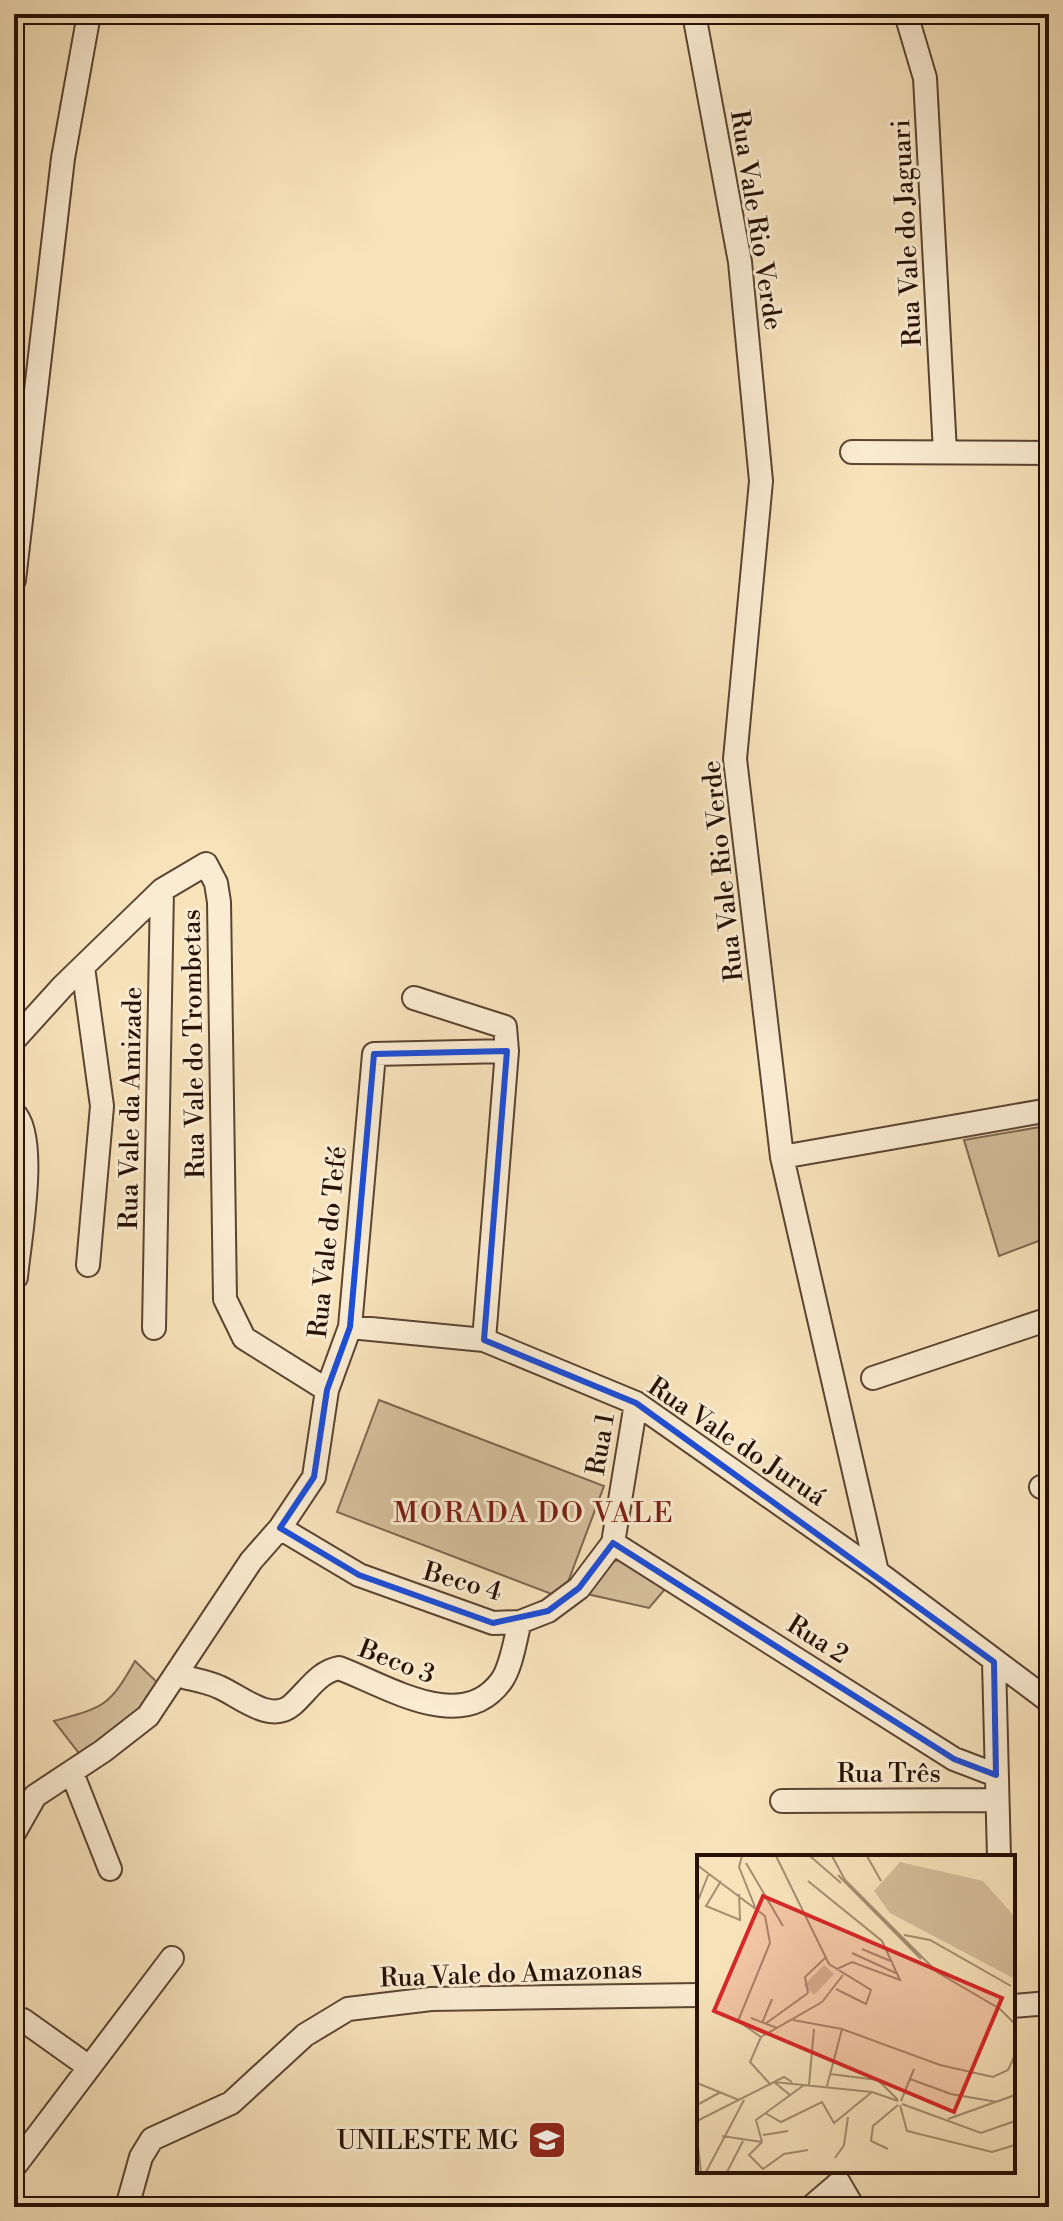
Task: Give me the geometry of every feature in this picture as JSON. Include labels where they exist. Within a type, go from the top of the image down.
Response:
[{"type":"street","points":[[14,580],[63,158],[89,14]]},
{"type":"street","name":"Rua Vale Rio Verde","points":[[694,14],[740,262],[761,481],[735,759],[782,1157],[877,1572]]},
{"type":"street","name":"Rua Vale do Jaguari","points":[[906,14],[925,78],[945,452]]},
{"type":"street","points":[[852,452],[1049,453]]},
{"type":"street","name":"Rua Vale do Trombetas","points":[[14,1040],[162,890],[206,864],[216,883],[223,1030],[225,1299],[244,1338],[327,1390]]},
{"type":"street","name":"Rua Vale da Amizade","points":[[154,1328],[162,890]]},
{"type":"street","points":[[83,967],[102,1106],[88,1265]]},
{"type":"street","points":[[414,998],[505,1027],[507,1051],[484,1340]]},
{"type":"street","name":"Rua Vale do Tefé","points":[[16,1826],[35,1796],[72,1773],[148,1716],[251,1561],[280,1528],[314,1477],[327,1390],[350,1327],[374,1054],[507,1051]]},
{"type":"street","points":[[782,1157],[1049,1110]]},
{"type":"street","points":[[14,1113],[24,1131],[27,1155],[16,1277]]},
{"type":"street","points":[[873,1378],[1049,1319]]},
{"type":"street","name":"Rua Vale do Juruá","points":[[350,1327],[484,1340],[636,1403],[877,1572],[1049,1701]]},
{"type":"street","name":"Rua 1","points":[[613,1543],[636,1403]]},
{"type":"street","name":"Beco 4","points":[[280,1528],[359,1575],[493,1623],[520,1622],[548,1611],[579,1588],[613,1543]]},
{"type":"street","name":"Rua 2","points":[[613,1543],[954,1759],[996,1775]]},
{"type":"street","name":"Beco 3","points":[[177,1675],[216,1686],[264,1710],[278,1713],[288,1708],[326,1670],[339,1668],[442,1708],[467,1706],[487,1698],[504,1678],[520,1622]]},
{"type":"street","points":[[994,1662],[999,1855]]},
{"type":"street","points":[[72,1773],[110,1869]]},
{"type":"street","name":"Rua Três","points":[[782,1801],[997,1800]]},
{"type":"street","points":[[14,2167],[172,1958]]},
{"type":"street","name":"Rua Vale do Amazonas","points":[[127,2207],[141,2157],[152,2139],[231,2103],[305,2035],[348,2009],[431,1999],[697,1995]]},
{"type":"street","points":[[1015,2006],[1049,2003]]},
{"type":"street","points":[[23,2020],[89,2067]]},
{"type":"street","points":[[811,2207],[839,2183],[853,2207]]},
{"type":"highlighted area","points":[[507,1051],[484,1340],[636,1403],[994,1662],[996,1775],[954,1759],[613,1543],[579,1588],[548,1611],[493,1623],[359,1575],[280,1528],[314,1477],[327,1390],[350,1327],[374,1054]]},
{"type":"shaded area","points":[[1046,1126],[1049,1237],[999,1256],[964,1140]]},
{"type":"shaded area","points":[[379,1400],[604,1486],[562,1598],[337,1512]]},
{"type":"shaded area","points":[[629,1558],[671,1582],[649,1608],[587,1594],[610,1562]]},
{"type":"shaded area","points":[[135,1661],[164,1689],[85,1761],[54,1721],[104,1703]]},
{"type":"place","name":"UNILESTE MG","points":[[547,2140]]},
{"type":"district","name":"MORADA DO VALE","points":[[534,1512]]}]
